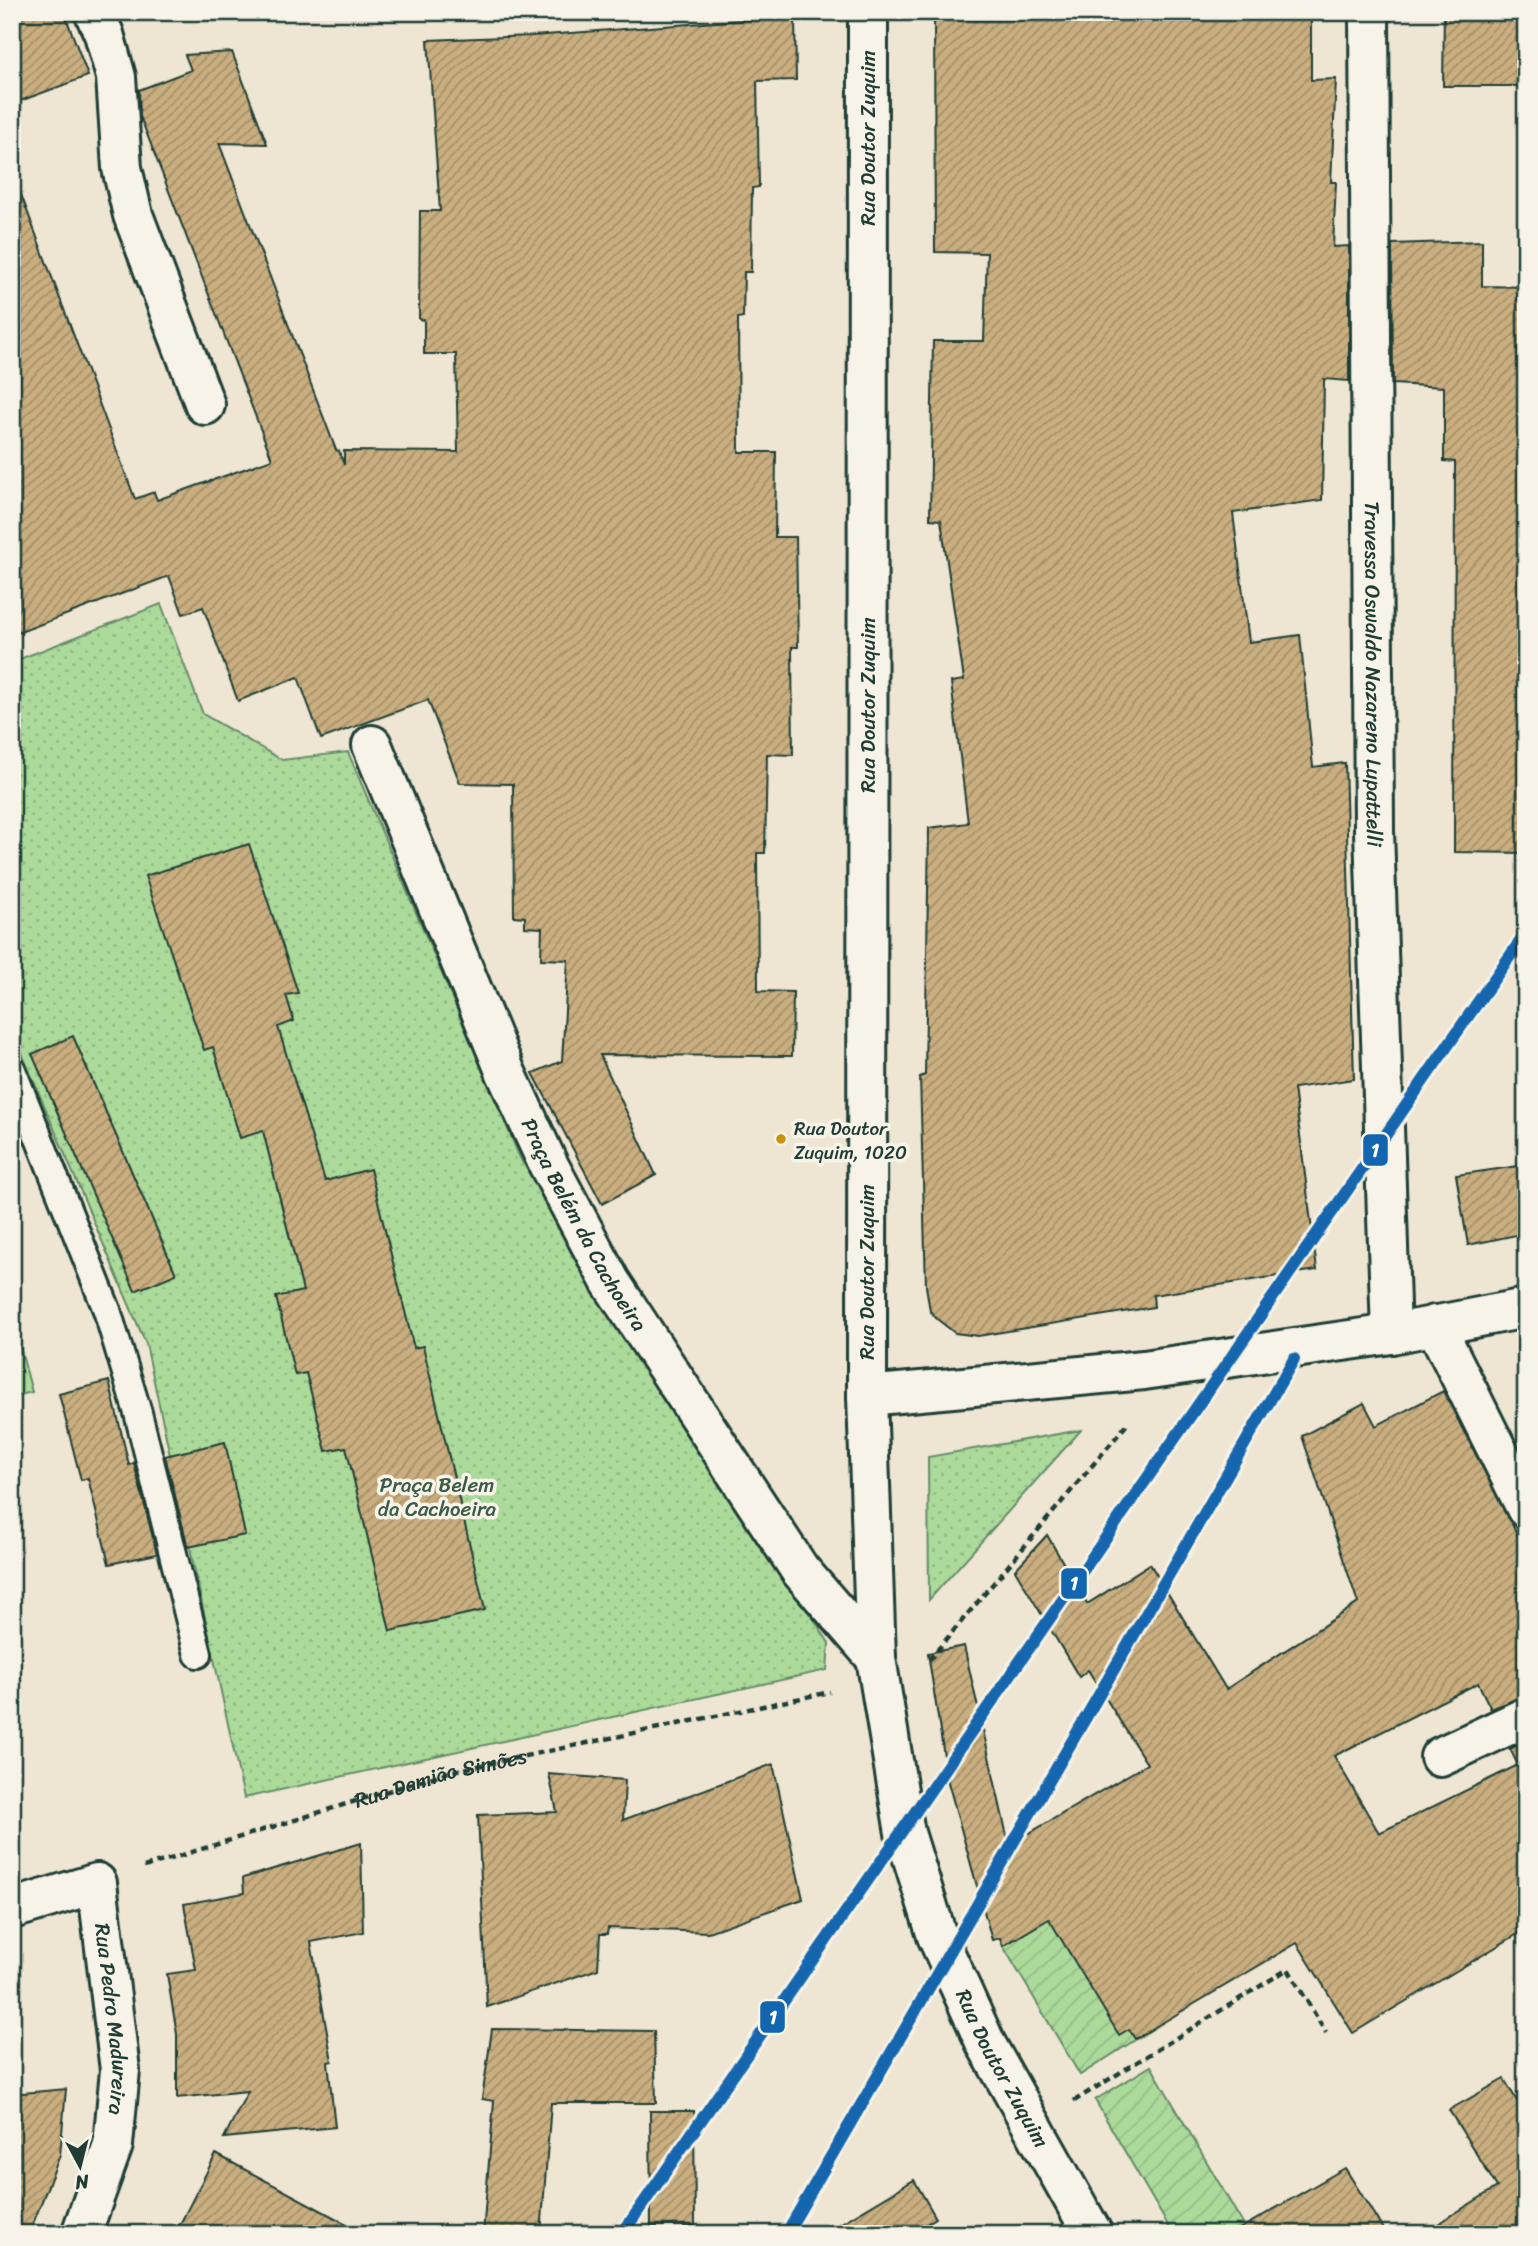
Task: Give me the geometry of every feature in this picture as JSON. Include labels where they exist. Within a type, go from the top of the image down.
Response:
[{"type":"street","points":[[94,12],[104,34],[116,77],[122,168],[133,215],[205,405]]},
{"type":"street","name":"Rua Doutor Zuquim","points":[[868,12],[867,1396],[877,1670],[905,1833],[937,1936],[986,2044],[1093,2234]]},
{"type":"street","name":"Travessa Oswaldo Nazareno Lupattelli","points":[[1369,12],[1374,831],[1391,1334]]},
{"type":"street","name":"Praça Belém da Cachoeira","points":[[372,745],[506,1073],[548,1164],[610,1281],[800,1570],[877,1670]]},
{"type":"street","points":[[867,1396],[1144,1370],[1391,1334],[1526,1308]]},
{"type":"street","points":[[1435,1325],[1526,1508]]},
{"type":"street","points":[[1440,1757],[1526,1717]]},
{"type":"street","points":[[12,1909],[97,1883]]},
{"type":"street","name":"Rua Pedro Madureira","points":[[81,2234],[113,2145],[120,2070],[97,1883]]},
{"type":"lane","points":[[12,1070],[107,1310],[138,1413],[198,1654]]},
{"type":"path","name":"Rua Damião Simões","points":[[97,1883],[449,1772],[667,1724],[877,1670],[919,1671],[1132,1418],[1144,1370]]},
{"type":"path","points":[[1032,2127],[1288,1969],[1326,2033]]},
{"type":"green space","name":"Praça Belem da Cachoeira","points":[[161,604],[203,714],[282,760],[348,752],[520,1158],[829,1643],[827,1670],[244,1798],[146,1344],[12,1030],[12,662]]},
{"type":"green space","points":[[12,1317],[32,1392],[12,1397]]},
{"type":"green space","points":[[1081,1430],[929,1600],[928,1457]]},
{"type":"green space","points":[[1065,1909],[1157,2026],[1080,2075],[1003,1946]]},
{"type":"green space","points":[[1151,2066],[1244,2226],[1231,2234],[1173,2234],[1095,2100]]},
{"type":"building","points":[[12,12],[64,12],[88,76],[12,104]]},
{"type":"building","points":[[934,12],[1311,12],[1311,80],[1336,79],[1331,182],[1336,182],[1333,247],[1349,246],[1349,381],[1324,379],[1322,500],[1233,513],[1249,642],[1300,635],[1313,767],[1345,763],[1354,1079],[1294,1088],[1317,1270],[1153,1295],[1154,1307],[978,1336],[955,1333],[937,1319],[930,1311],[926,1286],[920,1077],[925,1075],[929,828],[968,823],[951,682],[964,680],[941,520],[930,519],[933,341],[984,341],[987,253],[935,252]]},
{"type":"building","points":[[1444,12],[1526,12],[1526,86],[1443,86]]},
{"type":"building","points":[[795,16],[796,80],[757,81],[759,187],[752,188],[751,272],[744,272],[743,317],[738,318],[739,452],[776,452],[775,537],[796,537],[798,647],[792,647],[793,755],[767,754],[765,853],[757,853],[758,991],[793,992],[792,1056],[600,1055],[656,1175],[602,1204],[533,1073],[562,1061],[568,960],[541,959],[542,928],[525,927],[525,917],[514,916],[513,784],[460,783],[428,700],[321,739],[298,677],[238,701],[203,607],[183,614],[169,576],[12,635],[12,185],[17,184],[135,499],[154,492],[157,500],[272,459],[140,116],[139,90],[191,70],[185,55],[232,52],[267,144],[219,143],[344,465],[344,451],[458,452],[456,354],[424,354],[424,320],[419,319],[420,211],[440,211],[428,40],[532,36]]},
{"type":"building","points":[[1482,241],[1482,286],[1526,287],[1526,853],[1454,852],[1455,462],[1444,461],[1444,387],[1393,384],[1392,244]]},
{"type":"building","points":[[249,844],[298,993],[286,995],[294,1021],[278,1027],[325,1181],[370,1169],[414,1348],[423,1346],[485,1610],[390,1631],[346,1447],[326,1451],[306,1373],[295,1375],[276,1297],[303,1291],[263,1131],[240,1138],[213,1047],[204,1050],[145,876]]},
{"type":"building","points":[[73,1036],[176,1274],[135,1291],[32,1054]]},
{"type":"building","points":[[1526,1165],[1526,1233],[1468,1245],[1456,1175]]},
{"type":"building","points":[[109,1381],[129,1465],[134,1463],[157,1554],[109,1564],[88,1478],[81,1480],[59,1394]]},
{"type":"building","points":[[1443,1391],[1526,1551],[1526,1696],[1491,1709],[1478,1683],[1334,1756],[1379,1833],[1518,1765],[1510,1749],[1526,1741],[1526,1929],[1353,2033],[1297,1943],[1135,2039],[1129,2029],[1119,2035],[1049,1919],[1003,1946],[1000,1938],[992,1940],[948,1782],[928,1653],[964,1646],[1009,1845],[1147,1764],[1088,1670],[1079,1677],[1015,1570],[1047,1535],[1087,1604],[1150,1564],[1226,1689],[1358,1603],[1302,1436],[1364,1403],[1376,1426]]},
{"type":"building","points":[[225,1442],[245,1535],[188,1547],[165,1456]]},
{"type":"building","points":[[773,1764],[803,1899],[708,1932],[608,1928],[607,1934],[600,1934],[598,1969],[487,2007],[478,1815],[557,1812],[549,1774],[625,1780],[623,1820]]},
{"type":"building","points":[[361,1843],[363,1932],[311,1942],[332,2061],[328,2062],[335,2127],[224,2138],[248,2091],[177,2098],[177,2034],[167,1974],[196,1970],[184,1904],[244,1893],[243,1878]]},
{"type":"building","points":[[492,2029],[654,2031],[656,2103],[551,2103],[541,2234],[483,2234],[494,2101],[482,2099]]},
{"type":"building","points":[[1504,2079],[1526,2116],[1526,2234],[1422,2234],[1497,2187],[1449,2110]]},
{"type":"building","points":[[66,2089],[60,2155],[29,2234],[12,2234],[12,2094]]},
{"type":"building","points":[[650,2111],[694,2111],[695,2226],[651,2226]]},
{"type":"building","points":[[216,2154],[365,2234],[175,2234]]},
{"type":"building","points":[[1345,2168],[1386,2234],[1231,2234]]},
{"type":"building","points":[[914,2180],[936,2218],[911,2234],[823,2234]]},
{"type":"transit line","name":"1","points":[[622,2234],[1526,933]]},
{"type":"transit line","name":"1","points":[[786,2234],[1294,1359]]},
{"type":"place","name":"Rua Doutor Zuquim, 1020","points":[[781,1139]]}]
